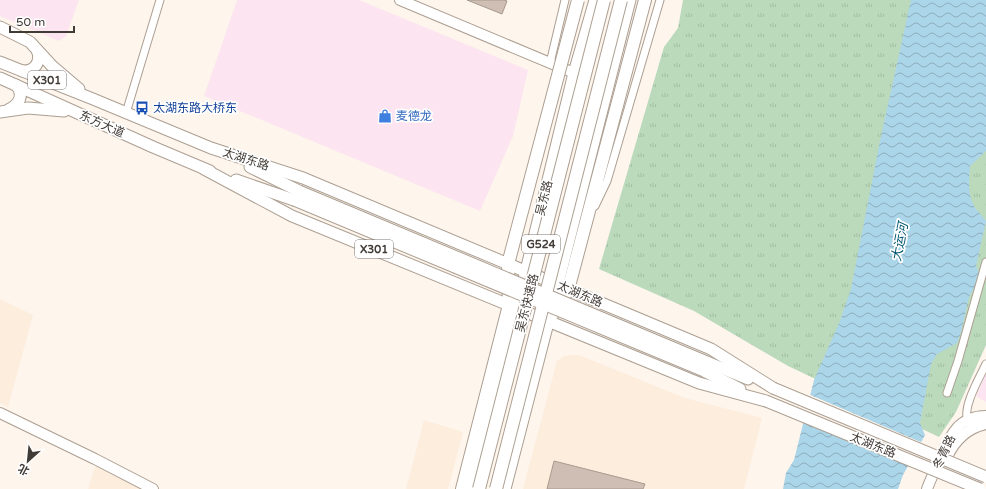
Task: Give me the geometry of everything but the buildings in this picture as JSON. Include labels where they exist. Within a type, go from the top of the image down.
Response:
[{"type":"highway","points":[[462,489],[513,307],[508,264],[578,0]]},
{"type":"highway","name":"吴东快速路","points":[[479,489],[604,0]]},
{"type":"highway","name":"吴东快速路","points":[[496,489],[621,0]]},
{"type":"highway","points":[[548,321],[563,287],[584,229],[645,0]]},
{"type":"main road","name":"吴东路","points":[[470,489],[513,307],[526,272],[574,73],[595,0]]},
{"type":"main road","points":[[563,287],[630,0]]},
{"type":"main road","points":[[0,27],[27,39],[63,76],[93,98]]},
{"type":"main road","points":[[22,71],[32,70],[37,65],[39,59],[37,50]]},
{"type":"main road","name":"东方大道","points":[[0,62],[93,98],[211,148]]},
{"type":"main road","name":"东方大道","points":[[0,78],[204,169]]},
{"type":"main road","points":[[4,111],[17,105],[21,98],[20,90],[16,85]]},
{"type":"main road","points":[[4,111],[28,108],[51,109],[84,116]]},
{"type":"main road","name":"太湖东路","points":[[211,148],[303,178],[711,349],[773,388]]},
{"type":"main road","name":"太湖东路","points":[[211,148],[297,195],[704,371],[766,401],[980,489]]},
{"type":"main road","name":"太湖东路","points":[[204,169],[297,195],[773,388],[986,477]]},
{"type":"main road","name":"太湖东路","points":[[204,169],[292,216],[699,383],[766,401]]},
{"type":"main road","points":[[505,489],[548,321]]},
{"type":"street","points":[[126,113],[160,0]]},
{"type":"street","points":[[400,0],[574,73],[589,0]]},
{"type":"street","points":[[550,63],[565,0]]},
{"type":"street","points":[[584,229],[607,181],[660,0]]},
{"type":"street","points":[[947,393],[986,262]]},
{"type":"street","points":[[970,424],[967,412],[969,402],[986,364]]},
{"type":"street","points":[[0,413],[153,489]]},
{"type":"street","points":[[933,489],[951,449],[977,417],[986,416]]},
{"type":"street","points":[[970,424],[986,424]]},
{"type":"street","name":"冬青路","points":[[927,489],[950,436],[959,426],[970,424]]},
{"type":"shaded area","points":[[0,0],[79,0],[66,36],[59,41],[0,16]]},
{"type":"shaded area","name":"麦德龙","points":[[237,0],[359,0],[528,70],[513,136],[480,211],[204,96]]},
{"type":"shaded area","points":[[0,299],[33,315],[8,407],[0,403]]},
{"type":"shaded area","points":[[579,355],[685,398],[762,418],[744,489],[523,489],[557,361],[564,356]]},
{"type":"shaded area","points":[[986,374],[986,402],[976,396]]},
{"type":"shaded area","points":[[424,420],[463,432],[448,489],[406,489]]},
{"type":"shaded area","points":[[96,464],[140,489],[88,489]]},
{"type":"green space","points":[[683,0],[986,0],[986,345],[956,412],[939,437],[788,366],[694,311],[599,269],[664,47],[678,28]]},
{"type":"water","name":"大运河","points":[[911,0],[986,0],[986,151],[970,166],[969,183],[973,204],[986,221],[976,266],[979,273],[975,286],[969,297],[957,343],[937,354],[931,364],[920,423],[925,435],[903,475],[898,489],[783,489],[786,473],[794,460],[814,380],[840,321],[851,289],[880,141]]},
{"type":"pier","points":[[808,394],[923,443],[911,466],[802,420]]},
{"type":"place","name":"太湖东路大桥东","points":[[142,108]]},
{"type":"place","name":"麦德龙","points":[[385,116]]}]
